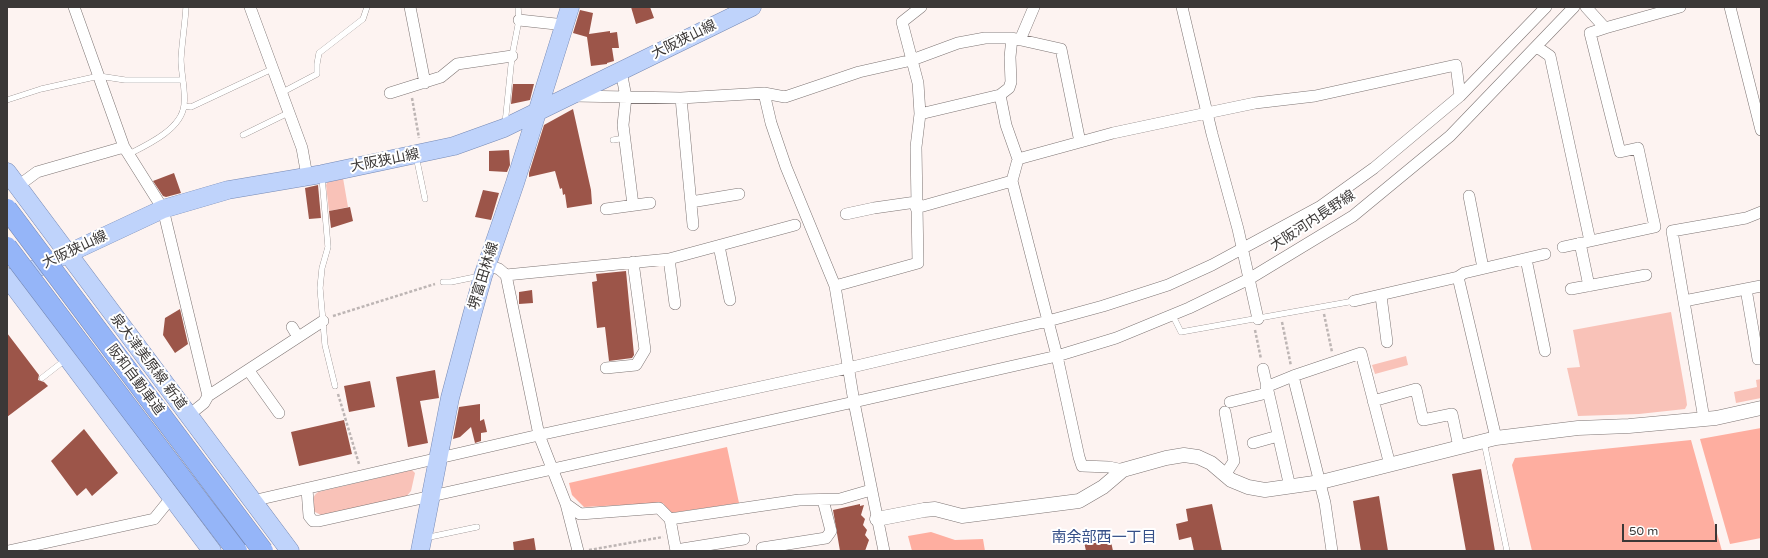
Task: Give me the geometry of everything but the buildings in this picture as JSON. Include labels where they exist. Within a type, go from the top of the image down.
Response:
[{"type":"highway","name":"阪和自動車道","points":[[7,209],[263,551]]},
{"type":"highway","name":"阪和自動車道","points":[[7,247],[237,551]]},
{"type":"main road","name":"堺富田林線","points":[[421,545],[450,398],[485,270],[570,7]]},
{"type":"main road","name":"大阪狭山線","points":[[8,280],[163,209],[228,190],[315,175],[454,146],[504,128],[752,7]]},
{"type":"main road","name":"泉大津美原線 新道","points":[[12,179],[66,254],[189,415],[290,551]]},
{"type":"main road","points":[[8,280],[68,357],[207,550]]},
{"type":"street","points":[[74,7],[126,150],[163,209],[208,396]]},
{"type":"street","points":[[250,7],[280,93],[302,148],[315,175]]},
{"type":"street","points":[[410,7],[425,83]]},
{"type":"street","points":[[835,286],[918,262],[916,147],[920,114],[918,83],[902,22],[921,7]]},
{"type":"street","points":[[920,114],[1000,95],[1009,88],[1011,82],[1010,57],[1016,39],[1034,7]]},
{"type":"street","points":[[1182,7],[1207,113],[1253,290],[1256,319]]},
{"type":"street","name":"大阪河内長野線","points":[[252,501],[539,435],[848,368],[1048,321],[1103,306],[1168,285],[1212,265],[1327,201],[1379,164],[1460,96],[1546,7]]},
{"type":"street","name":"大阪河内長野線","points":[[307,489],[309,516],[313,521],[319,521],[1057,356],[1116,338],[1249,279],[1353,216],[1450,136],[1574,7]]},
{"type":"street","points":[[1586,7],[1605,28]]},
{"type":"street","points":[[1563,247],[1655,227],[1638,148],[1620,152],[1590,33],[1655,10],[1680,7]]},
{"type":"street","points":[[1730,7],[1761,130]]},
{"type":"street","points":[[519,20],[565,25]]},
{"type":"street","points":[[570,96],[681,98],[764,93],[785,97],[859,72],[912,60],[958,43],[985,38],[1016,39],[1062,49],[1080,142]]},
{"type":"street","points":[[1537,47],[1550,56],[1585,242],[1589,286]]},
{"type":"street","points":[[390,93],[441,77],[457,64],[512,56]]},
{"type":"street","points":[[1018,159],[1113,133],[1255,103],[1315,96],[1456,65],[1460,96]]},
{"type":"street","points":[[621,71],[626,97],[623,125],[633,205]]},
{"type":"street","points":[[764,93],[771,123],[786,167],[835,286],[870,490],[884,551]]},
{"type":"street","points":[[1000,95],[1006,125],[1018,159],[1012,182],[1057,356],[1082,466],[1109,466],[1123,470]]},
{"type":"street","points":[[681,98],[693,225]]},
{"type":"street","points":[[12,179],[126,150]]},
{"type":"street","points":[[846,214],[916,205],[1012,182]]},
{"type":"street","points":[[691,202],[739,194]]},
{"type":"street","points":[[1469,196],[1483,268]]},
{"type":"street","points":[[606,209],[650,203]]},
{"type":"street","points":[[1704,419],[1672,232],[1746,218],[1761,212]]},
{"type":"street","points":[[506,275],[669,259],[795,225]]},
{"type":"street","points":[[719,246],[730,300]]},
{"type":"street","points":[[1354,301],[1381,296],[1458,277],[1464,273],[1483,268],[1545,254]]},
{"type":"street","points":[[669,259],[675,304]]},
{"type":"street","points":[[1526,259],[1545,351]]},
{"type":"street","points":[[606,368],[636,365],[645,350],[633,262]]},
{"type":"street","points":[[485,270],[499,269],[506,275],[539,435],[583,550]]},
{"type":"street","points":[[1572,289],[1646,275]]},
{"type":"street","points":[[1458,277],[1490,439]]},
{"type":"street","points":[[1684,301],[1761,286]]},
{"type":"street","points":[[1746,289],[1758,359],[1761,359]]},
{"type":"street","points":[[1381,296],[1388,342]]},
{"type":"street","points":[[189,415],[204,402],[208,396],[323,320]]},
{"type":"street","points":[[292,327],[298,337]]},
{"type":"street","points":[[1230,402],[1267,390],[1293,376],[1361,353],[1390,465]]},
{"type":"street","points":[[1263,369],[1290,487]]},
{"type":"street","points":[[249,370],[279,413]]},
{"type":"street","points":[[1293,376],[1320,482],[1332,551]]},
{"type":"street","points":[[1373,401],[1416,389],[1423,420],[1452,414],[1459,447]]},
{"type":"street","points":[[877,519],[935,509],[962,516],[1080,501],[1102,487],[1123,470],[1166,458],[1184,455],[1198,457],[1211,463],[1231,480],[1265,490],[1320,482],[1490,439],[1578,428],[1704,419],[1761,408]]},
{"type":"street","points":[[1225,412],[1234,461],[1225,475]]},
{"type":"street","points":[[1253,443],[1278,436]]},
{"type":"street","points":[[670,518],[799,500],[840,499],[870,490]]},
{"type":"street","points":[[8,551],[154,519],[171,498]]},
{"type":"street","points":[[763,551],[762,548],[826,538],[831,531],[824,500]]},
{"type":"street","points":[[566,504],[580,514],[659,508],[670,518],[676,551],[744,539]]},
{"type":"lane","points":[[126,150],[155,141],[172,127],[180,117],[184,106],[181,60],[186,7]]},
{"type":"lane","points":[[280,93],[317,74],[317,64],[320,53],[363,19],[367,7]]},
{"type":"lane","points":[[504,128],[508,108],[512,56],[519,20],[518,7]]},
{"type":"lane","points":[[184,106],[191,107],[272,69]]},
{"type":"lane","points":[[7,100],[41,89],[99,76],[125,80],[183,80]]},
{"type":"lane","points":[[243,135],[288,113]]},
{"type":"lane","points":[[613,140],[625,138]]},
{"type":"lane","points":[[419,154],[425,199]]},
{"type":"lane","points":[[315,175],[328,247],[322,268],[320,288],[326,345],[335,386]]},
{"type":"lane","points":[[443,282],[451,282],[485,270]]},
{"type":"lane","points":[[1172,314],[1181,332],[1354,301]]},
{"type":"lane","points":[[42,378],[68,357]]},
{"type":"lane","points":[[1490,439],[1507,551]]},
{"type":"lane","points":[[421,545],[477,527]]},
{"type":"path","points":[[410,87],[419,154]]},
{"type":"path","points":[[323,320],[369,304],[443,282]]},
{"type":"path","points":[[1322,307],[1334,363]]},
{"type":"path","points":[[1280,314],[1293,376]]},
{"type":"path","points":[[1256,319],[1263,369]]},
{"type":"path","points":[[335,386],[359,464]]},
{"type":"path","points":[[583,550],[673,535]]},
{"type":"shaded area","points":[[343,178],[348,207],[329,211],[326,185],[328,181]]},
{"type":"shaded area","points":[[1671,312],[1686,397],[1687,405],[1685,409],[1639,414],[1578,416],[1567,368],[1580,367],[1573,330]]},
{"type":"shaded area","points":[[1406,356],[1408,365],[1375,374],[1372,365]]},
{"type":"shaded area","points":[[1761,379],[1761,398],[1736,403],[1734,392],[1757,387],[1756,380]]},
{"type":"shaded area","points":[[1761,428],[1761,538],[1730,544],[1700,439]]},
{"type":"shaded area","points":[[1691,440],[1722,551],[1532,551],[1512,465],[1515,458]]},
{"type":"shaded area","points":[[727,447],[739,503],[670,513],[663,503],[584,507],[572,495],[569,483]]},
{"type":"shaded area","points":[[412,470],[415,473],[411,491],[406,497],[321,515],[313,511],[313,498],[318,492]]},
{"type":"shaded area","points":[[931,532],[955,540],[983,539],[985,551],[912,551],[908,536]]},
{"type":"district","name":"南余部西一丁目","points":[[1104,538]]}]
